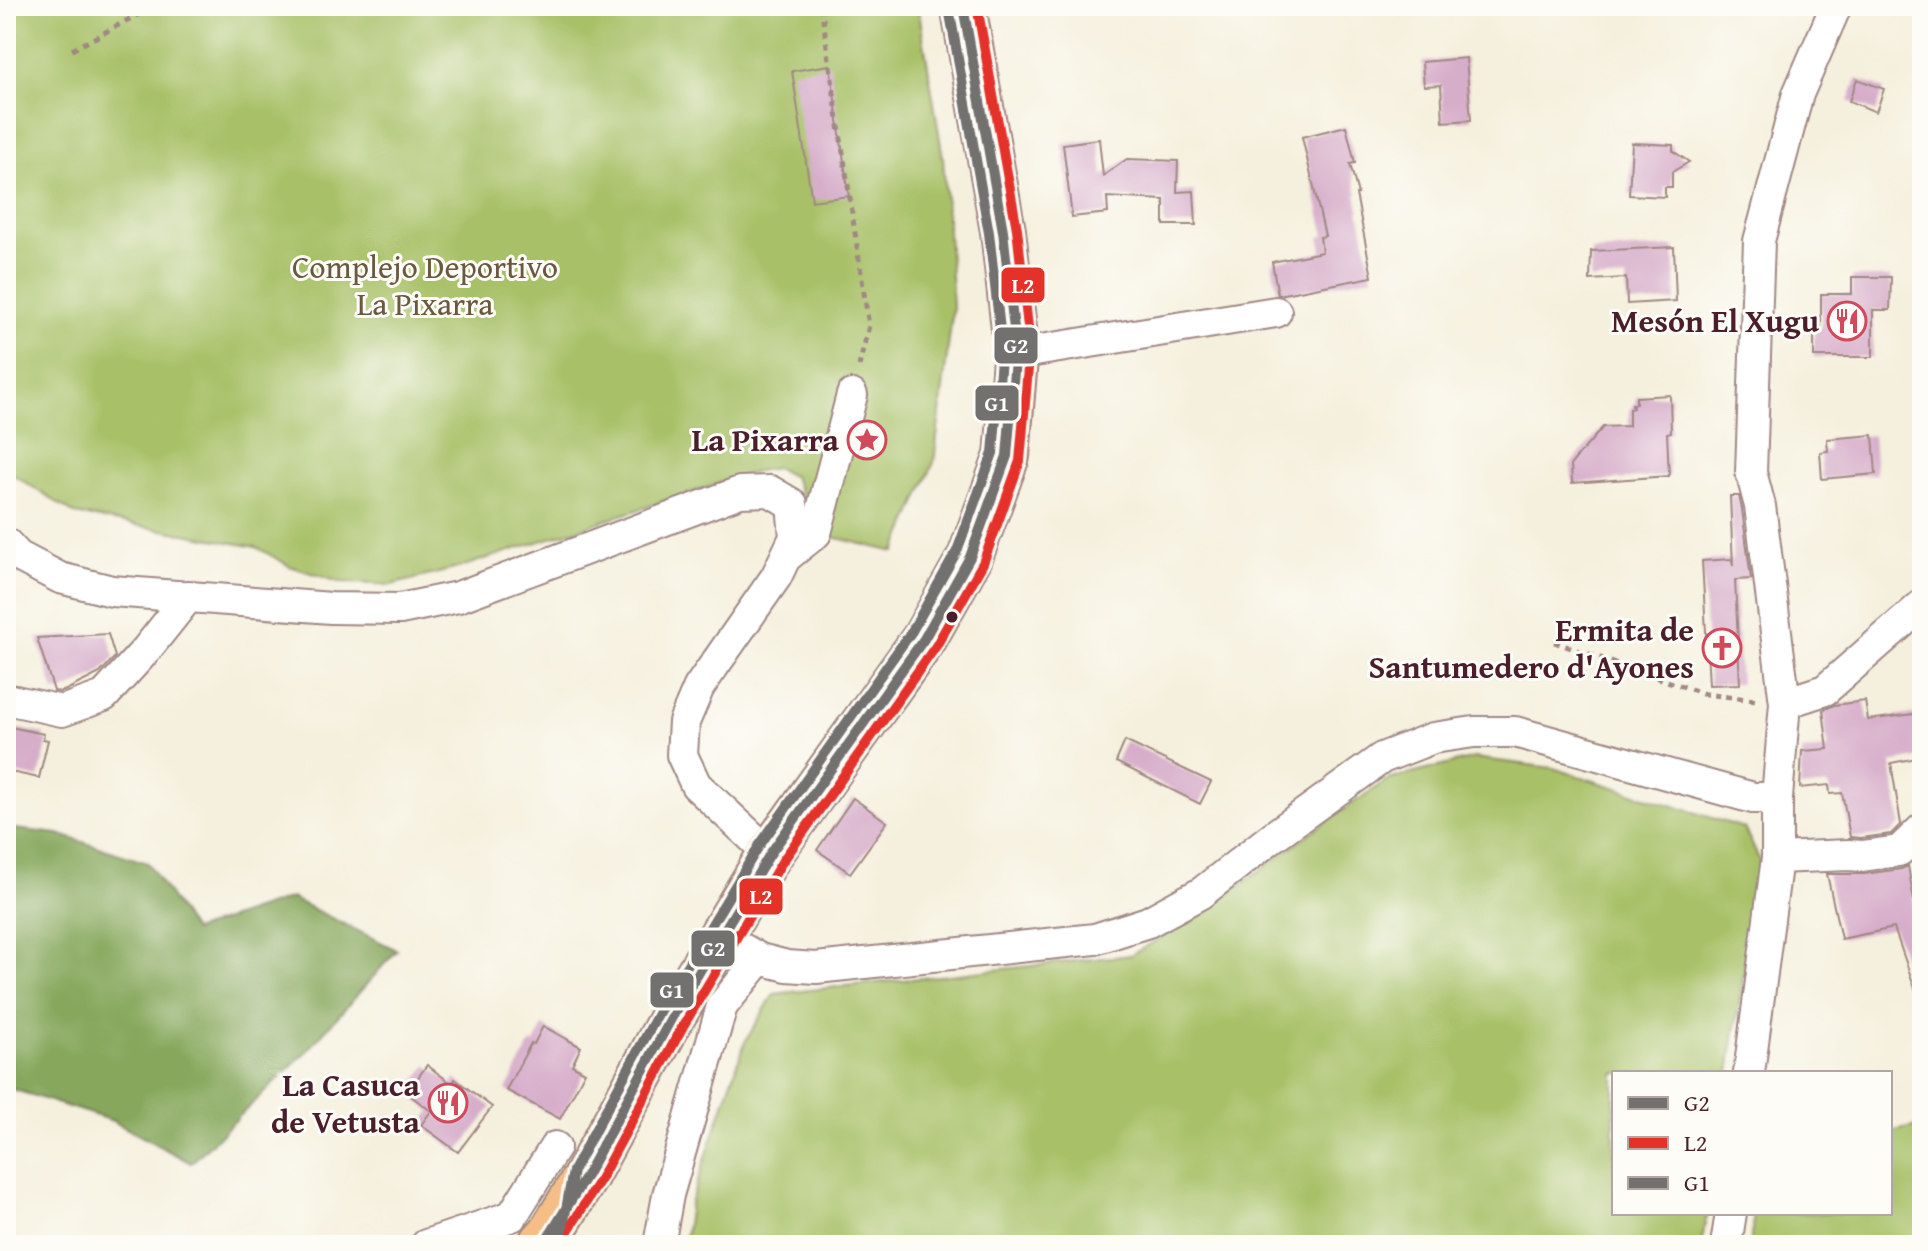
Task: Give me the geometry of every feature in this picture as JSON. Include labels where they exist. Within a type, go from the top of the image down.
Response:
[{"type":"highway","points":[[540,1245],[551,1233],[586,1176],[671,1019],[770,854],[924,639],[970,557],[1007,456],[1016,354],[1003,231],[963,6]]},
{"type":"highway","points":[[574,1245],[586,1176]]},
{"type":"street","points":[[1749,1071],[1777,858],[1777,798],[1785,703],[1760,506],[1751,472],[1759,241],[1798,94],[1836,6]]},
{"type":"street","points":[[1016,354],[1276,312]]},
{"type":"street","points":[[786,557],[816,533],[852,395]]},
{"type":"street","points":[[6,543],[18,556],[60,578],[112,591],[331,608],[400,609],[458,597],[740,492],[770,491],[792,504],[795,537],[776,577],[699,687],[684,722],[682,755],[696,785],[770,854]]},
{"type":"street","points":[[6,699],[62,711],[104,696],[189,596]]},
{"type":"street","points":[[1785,703],[1825,690],[1922,605]]},
{"type":"street","points":[[720,936],[760,959],[787,966],[816,968],[1095,939],[1148,922],[1201,893],[1382,758],[1433,738],[1474,732],[1515,732],[1753,798],[1777,798]]},
{"type":"street","points":[[1777,858],[1862,856],[1899,851],[1922,829]]},
{"type":"street","points":[[659,1245],[668,1195],[722,1006],[760,959]]},
{"type":"street","points":[[426,1245],[512,1216],[555,1147]]},
{"type":"street","points":[[1726,1245],[1731,1215]]},
{"type":"path","points":[[72,50],[154,6]]},
{"type":"path","points":[[821,6],[869,326],[852,395]]},
{"type":"path","points":[[1554,642],[1705,694],[1785,703]]},
{"type":"green space","name":"Complejo Deportivo La Pixarra","points":[[6,6],[918,6],[943,158],[953,307],[934,462],[895,552],[816,533],[794,477],[777,468],[761,470],[454,569],[391,585],[339,582],[290,566],[256,547],[75,514],[6,470]]},
{"type":"green space","points":[[1474,758],[1553,768],[1744,828],[1760,861],[1729,1071],[1612,1071],[1612,1215],[1707,1215],[1701,1245],[684,1245],[690,1204],[745,1042],[774,994],[1131,955],[1195,918],[1387,780]]},
{"type":"green space","points":[[6,828],[58,834],[148,863],[193,931],[291,898],[397,950],[308,1050],[191,1163],[113,1121],[6,1087]]},
{"type":"green space","points":[[1922,1125],[1922,1245],[1750,1245],[1754,1215],[1892,1215],[1892,1132]]},
{"type":"building","points":[[1466,58],[1471,120],[1443,122],[1441,85],[1424,86],[1422,62]]},
{"type":"building","points":[[830,65],[849,196],[812,201],[792,71]]},
{"type":"building","points":[[1857,79],[1884,89],[1876,112],[1849,101]]},
{"type":"building","points":[[1346,126],[1355,163],[1350,164],[1372,277],[1278,295],[1272,262],[1322,252],[1320,237],[1325,236],[1302,137]]},
{"type":"building","points":[[1099,139],[1103,176],[1127,159],[1178,161],[1177,192],[1194,191],[1196,225],[1164,225],[1164,200],[1107,197],[1108,213],[1072,217],[1063,144]]},
{"type":"building","points":[[1632,143],[1673,145],[1673,151],[1689,162],[1672,172],[1672,187],[1665,187],[1665,197],[1629,195]]},
{"type":"building","points":[[1674,247],[1676,301],[1627,304],[1626,278],[1590,280],[1591,251]]},
{"type":"building","name":"Mesón El Xugu","points":[[1852,277],[1891,277],[1890,310],[1873,310],[1873,357],[1814,357],[1814,328],[1821,327],[1821,294],[1852,294]]},
{"type":"building","points":[[1670,395],[1671,432],[1667,433],[1669,476],[1572,483],[1571,464],[1603,427],[1629,426],[1629,409],[1636,404],[1636,397]]},
{"type":"building","points":[[1873,435],[1876,474],[1822,479],[1820,452],[1828,451],[1827,439]]},
{"type":"building","points":[[1730,496],[1739,496],[1751,579],[1735,580],[1740,684],[1709,685],[1702,561],[1732,559],[1733,566]]},
{"type":"building","points":[[108,634],[115,657],[100,673],[61,692],[54,691],[37,638]]},
{"type":"building","points":[[1865,701],[1868,720],[1922,713],[1922,757],[1891,763],[1901,824],[1891,834],[1861,838],[1850,837],[1842,793],[1830,794],[1829,785],[1800,788],[1802,751],[1828,749],[1823,710],[1834,705]]},
{"type":"building","points":[[6,726],[44,734],[43,739],[48,740],[39,778],[6,771]]},
{"type":"building","points":[[1125,741],[1211,782],[1200,804],[1116,762]]},
{"type":"building","points":[[853,798],[887,822],[850,873],[817,850]]},
{"type":"building","points":[[1908,866],[1918,925],[1922,924],[1922,996],[1918,997],[1894,928],[1841,939],[1827,874],[1864,874]]},
{"type":"building","points":[[543,1026],[581,1047],[572,1065],[585,1072],[560,1119],[506,1090]]},
{"type":"building","name":"La Casuca de Vetusta","points":[[427,1065],[452,1084],[455,1079],[492,1107],[458,1152],[421,1125],[431,1111],[407,1093]]},
{"type":"transit line","name":"G2","points":[[540,1245],[551,1233],[586,1176],[671,1019],[770,854],[924,639],[970,557],[1007,456],[1016,347],[1003,231],[963,6]]},
{"type":"transit line","name":"L2","points":[[559,1245],[598,1183],[683,1026],[782,862],[936,646],[983,563],[1020,461],[1030,345],[1017,229],[977,6]]},
{"type":"transit line","name":"G1","points":[[560,1243],[573,1171],[659,1012],[759,846],[912,631],[957,551],[993,453],[1002,347],[989,233],[949,8]]},
{"type":"place","name":"Mesón El Xugu","points":[[1847,321]]},
{"type":"place","name":"La Pixarra","points":[[867,440]]},
{"type":"place","name":"Ermita de Santumedero d'Ayones","points":[[1722,648]]},
{"type":"place","name":"La Casuca de Vetusta","points":[[448,1103]]}]
